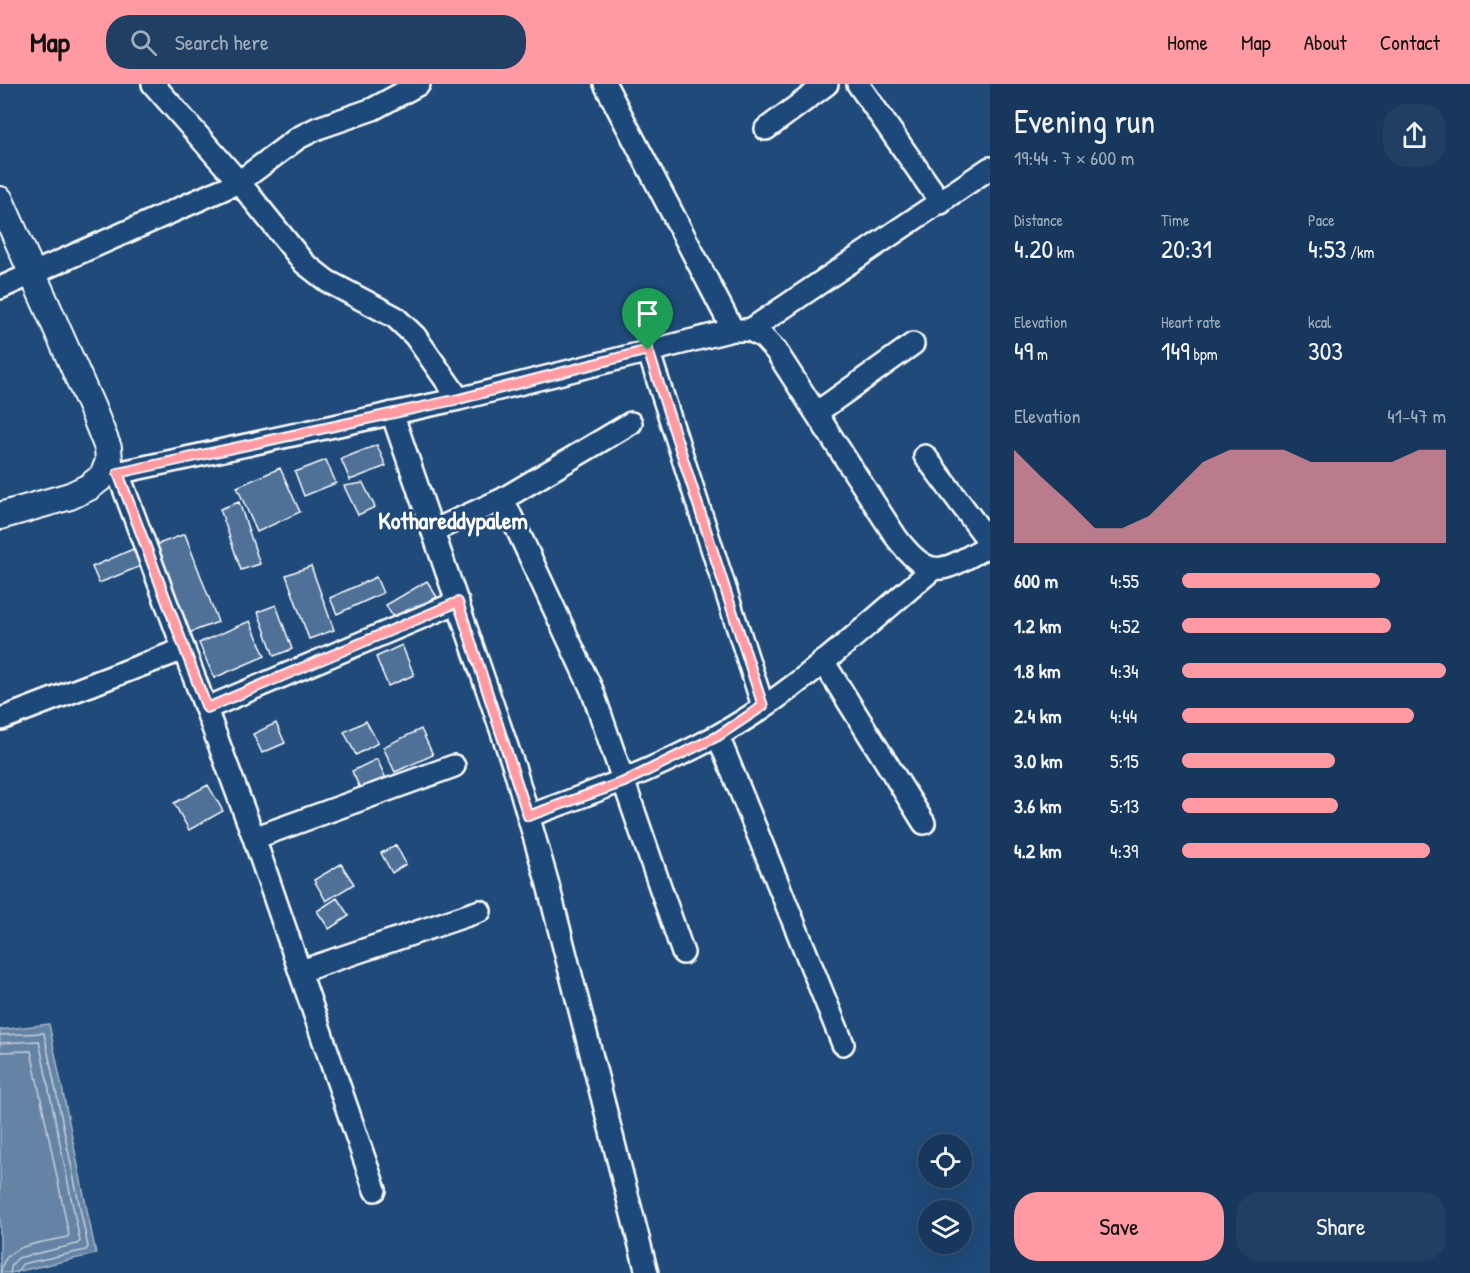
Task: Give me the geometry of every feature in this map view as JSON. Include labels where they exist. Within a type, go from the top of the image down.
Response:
[{"type":"street","points":[[153,84],[239,182],[304,262],[327,281],[395,317],[415,336],[459,399]]},
{"type":"street","points":[[0,288],[34,275],[239,182],[298,138],[318,128],[373,110],[419,84]]},
{"type":"street","points":[[605,84],[742,330],[763,337],[776,351],[896,537],[919,564],[933,569],[947,568],[990,544],[925,456]]},
{"type":"street","points":[[858,84],[940,202]]},
{"type":"street","points":[[766,129],[821,86]]},
{"type":"street","points":[[0,516],[70,496],[110,475],[459,399],[648,350],[742,330],[990,168]]},
{"type":"street","points":[[0,200],[108,448],[110,475],[207,708],[301,971],[375,1190]]},
{"type":"street","points":[[816,413],[913,344]]},
{"type":"street","points":[[648,350],[763,706]]},
{"type":"street","points":[[392,413],[458,602],[528,816],[647,1273]]},
{"type":"street","points":[[433,531],[503,499],[631,423]]},
{"type":"street","points":[[503,499],[592,690],[683,953]]},
{"type":"street","points":[[528,816],[624,782],[718,736],[823,661],[933,569]]},
{"type":"street","points":[[207,708],[458,602]]},
{"type":"street","points":[[1,719],[184,649]]},
{"type":"street","points":[[823,661],[924,823]]},
{"type":"street","points":[[718,736],[843,1044]]},
{"type":"street","points":[[254,838],[454,766]]},
{"type":"street","points":[[301,971],[480,911]]},
{"type":"water","points":[[49,1024],[96,1254],[11,1273],[0,1273],[0,1030]]},
{"type":"building","points":[[377,445],[386,466],[350,480],[341,459]]},
{"type":"building","points":[[326,460],[336,483],[304,496],[295,472]]},
{"type":"building","points":[[280,468],[300,512],[257,532],[237,487]]},
{"type":"building","points":[[363,483],[375,507],[358,515],[344,486]]},
{"type":"building","points":[[239,502],[260,564],[241,570],[220,509]]},
{"type":"building","points":[[185,534],[218,622],[186,634],[153,546]]},
{"type":"building","points":[[133,549],[141,566],[99,583],[92,567]]},
{"type":"building","points":[[311,566],[334,630],[309,639],[286,575]]},
{"type":"building","points":[[376,577],[383,593],[337,614],[330,598]]},
{"type":"building","points":[[427,581],[437,597],[395,621],[386,605]]},
{"type":"building","points":[[276,605],[292,649],[274,656],[258,612]]},
{"type":"building","points":[[250,621],[265,656],[214,678],[199,643]]},
{"type":"building","points":[[402,645],[414,675],[388,686],[376,657]]},
{"type":"building","points":[[366,721],[378,743],[356,755],[344,732]]},
{"type":"building","points":[[276,723],[285,743],[262,753],[253,734]]},
{"type":"building","points":[[421,729],[433,755],[395,772],[383,747]]},
{"type":"building","points":[[377,759],[388,783],[363,795],[352,771]]},
{"type":"building","points":[[208,785],[223,811],[189,830],[174,803]]},
{"type":"building","points":[[396,845],[406,864],[392,873],[381,853]]},
{"type":"building","points":[[341,864],[354,884],[326,901],[314,880]]},
{"type":"building","points":[[337,898],[349,916],[329,929],[317,911]]},
{"type":"district","name":"Kothareddypalem","points":[[453,521]]},
{"type":"route","points":[[648,350],[763,706],[718,736],[624,782],[528,816],[515,770],[458,602],[207,708],[118,473],[459,399],[648,350]]}]
